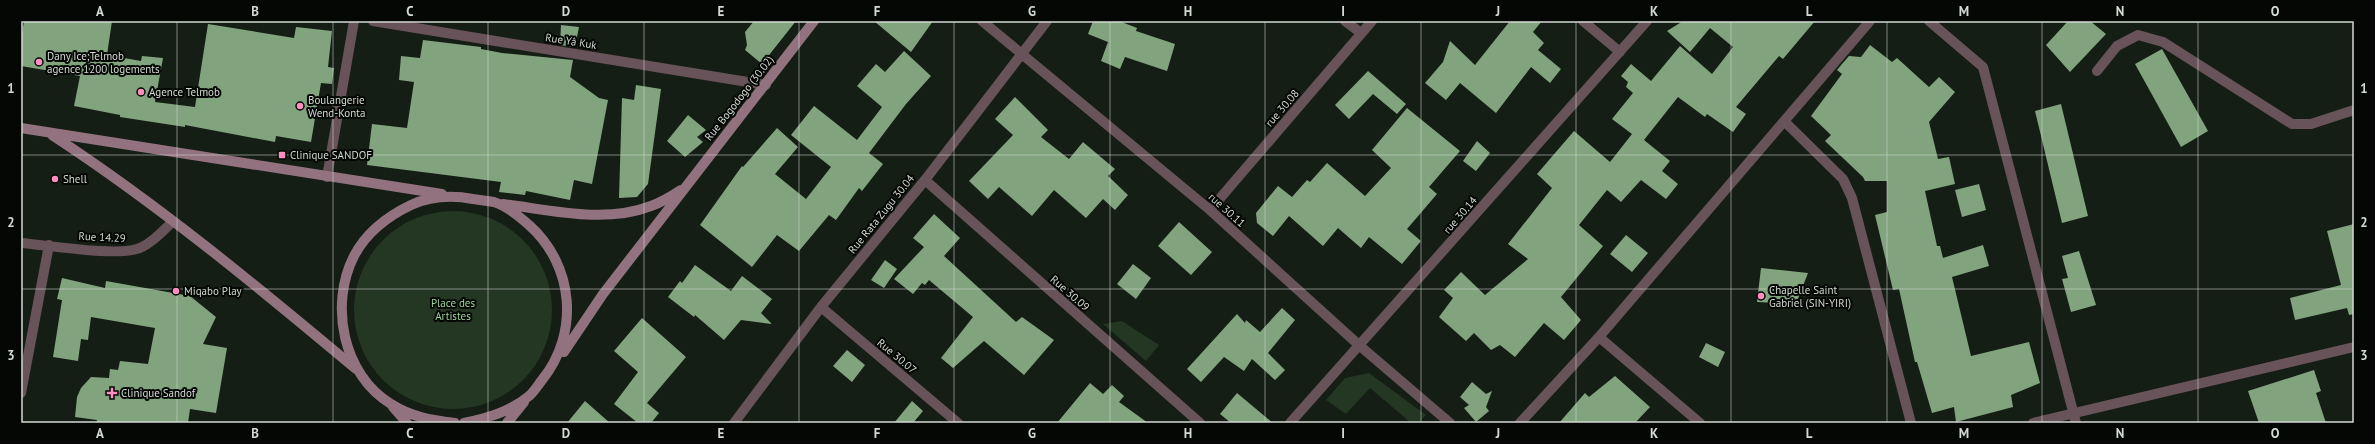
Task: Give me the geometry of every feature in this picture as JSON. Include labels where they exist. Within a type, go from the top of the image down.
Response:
[{"type":"street","points":[[327,177],[354,21]]},
{"type":"street","name":"Rue Yâ Kuk","points":[[373,21],[766,85]]},
{"type":"street","name":"Rue Bogodogo (30.02)","points":[[554,365],[603,294],[814,21]]},
{"type":"street","name":"rue 30.11","points":[[982,21],[1023,53],[1210,210],[1360,346],[1450,423]]},
{"type":"street","name":"Rue Rata Zugu 30.04","points":[[734,423],[821,307],[925,180],[1047,21]]},
{"type":"street","points":[[1345,21],[1361,33]]},
{"type":"street","name":"rue 30.08","points":[[1210,210],[1372,21]]},
{"type":"street","points":[[1583,21],[1620,52]]},
{"type":"street","name":"rue 30.14","points":[[1290,423],[1360,346],[1647,21]]},
{"type":"street","points":[[1520,423],[1599,337],[1870,21]]},
{"type":"street","points":[[1929,21],[1983,67],[2076,423]]},
{"type":"street","points":[[2097,71],[2117,46],[2138,35],[2162,42],[2292,124],[2311,124],[2354,110]]},
{"type":"street","points":[[1784,122],[1843,179],[1852,198],[1911,423]]},
{"type":"street","points":[[21,128],[327,177],[452,195],[494,203],[582,215],[623,213],[651,206],[683,190]]},
{"type":"street","points":[[49,133],[89,159],[172,222],[359,371],[373,389],[391,404],[407,423]]},
{"type":"street","name":"Rue 30.09","points":[[925,180],[1200,423]]},
{"type":"street","points":[[359,371],[347,344],[341,314],[344,284],[354,256],[372,232],[395,213],[422,200],[452,195]]},
{"type":"street","points":[[494,203],[519,215],[540,234],[558,264],[565,283],[568,311],[564,339],[554,365],[507,423]]},
{"type":"street","name":"Rue 14.29","points":[[21,243],[124,252],[141,248],[157,237],[172,222]]},
{"type":"street","points":[[21,393],[49,245]]},
{"type":"street","name":"Rue 30.07","points":[[821,307],[958,423]]},
{"type":"street","points":[[1599,337],[1700,423]]},
{"type":"street","points":[[2033,423],[2354,347]]},
{"type":"street","points":[[464,423],[497,416],[529,396]]},
{"type":"street","points":[[391,404],[424,420],[455,423]]},
{"type":"green space","name":"Place des Artistes","points":[[443,211],[463,211],[491,218],[516,233],[530,247],[545,272],[552,300],[552,320],[545,348],[530,373],[516,387],[491,402],[482,405],[463,409],[443,409],[415,402],[390,387],[376,373],[361,348],[358,339],[354,320],[354,300],[361,272],[376,247],[390,233],[415,218],[424,215]]},
{"type":"green space","points":[[1122,321],[1159,345],[1146,361],[1103,324]]},
{"type":"green space","points":[[1369,373],[1426,415],[1418,423],[1411,423],[1370,388],[1346,414],[1326,400],[1345,378]]},
{"type":"building","points":[[24,21],[112,21],[107,55],[141,61],[142,56],[163,58],[155,102],[195,107],[208,24],[294,38],[296,27],[332,31],[328,67],[334,68],[332,84],[321,83],[311,142],[276,136],[275,142],[185,125],[185,127],[120,117],[120,115],[74,106],[80,76],[21,66],[21,39]]},
{"type":"building","points":[[754,21],[796,21],[762,64],[745,50],[747,45],[745,32]]},
{"type":"building","points":[[874,21],[933,21],[911,52]]},
{"type":"building","points":[[1093,21],[1119,21],[1137,28],[1136,31],[1175,44],[1167,71],[1125,57],[1120,69],[1101,61],[1108,42],[1088,34]]},
{"type":"building","points":[[1510,21],[1542,21],[1533,32],[1544,43],[1538,50],[1561,69],[1550,83],[1531,67],[1496,113],[1460,83],[1446,100],[1425,83],[1443,62],[1450,41],[1475,65]]},
{"type":"building","points":[[1683,21],[1815,21],[1783,59],[1779,56],[1736,107],[1746,114],[1733,132],[1707,114],[1705,117],[1678,97],[1644,140],[1670,161],[1662,171],[1678,184],[1666,199],[1641,180],[1621,202],[1607,190],[1579,225],[1603,246],[1561,297],[1581,320],[1564,340],[1544,323],[1515,357],[1500,345],[1491,350],[1474,333],[1466,341],[1439,317],[1453,298],[1444,290],[1461,272],[1485,295],[1528,259],[1508,244],[1552,188],[1537,174],[1574,131],[1610,162],[1632,134],[1612,119],[1633,93],[1626,87],[1628,82],[1621,76],[1631,64],[1651,81],[1680,46],[1712,74],[1733,47],[1710,28],[1690,52],[1667,31]]},
{"type":"building","points":[[2068,21],[2090,21],[2106,34],[2070,72],[2046,45]]},
{"type":"building","points":[[561,25],[579,27],[575,47],[560,45]]},
{"type":"building","points":[[423,40],[481,47],[481,49],[502,53],[573,60],[570,77],[599,98],[608,100],[592,184],[574,180],[570,200],[526,191],[525,195],[499,192],[501,182],[367,165],[372,124],[407,128],[414,82],[399,80],[401,56],[420,58]]},
{"type":"building","points":[[1870,45],[1892,62],[1897,58],[1929,87],[1939,77],[1955,92],[1929,122],[1938,159],[1949,157],[1955,184],[1925,191],[1937,246],[1940,246],[1943,258],[1983,245],[1989,266],[1952,277],[1971,356],[2029,342],[2040,383],[2011,395],[2013,407],[1956,422],[1954,407],[1932,413],[1917,362],[1915,362],[1899,289],[1893,290],[1875,215],[1887,212],[1887,181],[1865,181],[1863,177],[1825,141],[1831,135],[1811,116],[1842,74],[1837,70],[1849,56],[1861,57]]},
{"type":"building","points":[[2162,49],[2208,131],[2181,147],[2135,64]]},
{"type":"building","points":[[904,51],[931,76],[906,104],[869,153],[883,164],[862,191],[859,188],[836,220],[829,215],[799,251],[777,235],[752,267],[700,225],[742,166],[743,167],[777,128],[798,147],[775,174],[806,199],[831,167],[791,135],[814,106],[857,140],[882,107],[857,86],[876,64],[885,72]]},
{"type":"building","points":[[1368,71],[1406,104],[1397,114],[1373,94],[1349,119],[1335,105]]},
{"type":"building","points":[[636,85],[661,89],[648,184],[637,197],[619,198],[622,98],[634,100]]},
{"type":"building","points":[[1015,97],[1048,130],[1041,137],[1069,159],[1083,142],[1115,169],[1108,176],[1128,195],[1115,210],[1103,199],[1086,218],[1054,190],[1032,216],[999,187],[988,199],[969,181],[1013,135],[995,119]]},
{"type":"building","points":[[2061,104],[2088,216],[2062,223],[2035,111]]},
{"type":"building","points":[[1407,108],[1460,151],[1429,187],[1437,194],[1407,229],[1421,241],[1402,264],[1369,237],[1361,248],[1338,228],[1323,246],[1289,216],[1273,236],[1257,223],[1256,213],[1278,186],[1292,197],[1307,180],[1310,182],[1327,163],[1365,196],[1391,168],[1372,150]]},
{"type":"building","points":[[688,115],[706,130],[697,137],[703,142],[685,157],[667,141]]},
{"type":"building","points":[[1477,141],[1490,153],[1476,171],[1463,161]]},
{"type":"building","points":[[1979,184],[1986,210],[1962,217],[1955,190]]},
{"type":"building","points":[[934,214],[960,238],[944,256],[1016,322],[1022,317],[1054,340],[1024,375],[984,341],[953,368],[941,358],[973,317],[929,280],[925,285],[922,283],[913,294],[894,279],[924,247],[913,238]]},
{"type":"building","points":[[1179,222],[1212,252],[1191,275],[1158,246]]},
{"type":"building","points":[[2354,224],[2354,314],[2349,315],[2347,308],[2295,320],[2290,298],[2341,285],[2327,231]]},
{"type":"building","points":[[1626,235],[1648,253],[1632,272],[1610,254]]},
{"type":"building","points":[[2079,251],[2096,305],[2071,312],[2062,279],[2068,278],[2062,256]]},
{"type":"building","points":[[885,260],[897,269],[884,288],[871,280]]},
{"type":"building","points":[[1133,264],[1151,278],[1136,299],[1117,284]]},
{"type":"building","points":[[695,265],[731,291],[742,276],[772,299],[761,313],[772,324],[741,320],[724,340],[695,315],[694,317],[668,297],[680,281],[682,283]]},
{"type":"building","points":[[1761,268],[1808,273],[1796,304],[1757,302]]},
{"type":"building","points":[[62,278],[105,288],[106,281],[190,296],[216,317],[203,344],[227,348],[216,413],[190,409],[188,423],[96,423],[97,420],[75,417],[77,397],[81,388],[91,377],[109,378],[110,369],[118,370],[120,361],[148,364],[155,328],[91,317],[88,340],[81,339],[78,361],[53,357],[62,300],[57,299]]},
{"type":"building","points":[[1282,308],[1295,320],[1268,353],[1285,370],[1275,380],[1252,359],[1244,371],[1224,357],[1201,382],[1187,369],[1237,314],[1245,323],[1246,320],[1260,332]]},
{"type":"building","points":[[642,318],[686,357],[647,403],[659,413],[651,423],[638,423],[614,404],[638,372],[614,351]]},
{"type":"building","points":[[1706,343],[1725,352],[1718,367],[1699,357]]},
{"type":"building","points":[[847,350],[865,365],[852,382],[833,366]]},
{"type":"building","points":[[2314,370],[2321,391],[2316,393],[2326,423],[2259,423],[2248,391]]},
{"type":"building","points":[[1615,376],[1650,407],[1635,423],[1559,423],[1585,393],[1589,397]]},
{"type":"building","points":[[1472,382],[1486,394],[1492,391],[1486,407],[1489,411],[1476,422],[1464,408],[1469,405],[1460,397]]},
{"type":"building","points":[[1090,383],[1103,394],[1112,385],[1124,396],[1119,402],[1148,423],[1057,423]]},
{"type":"building","points":[[1237,393],[1273,423],[1231,423],[1220,414]]},
{"type":"building","points":[[585,401],[610,423],[567,423]]},
{"type":"building","points":[[912,401],[923,411],[913,423],[894,423]]},
{"type":"place","name":"Dany Ice;Telmob agence 1200 logements","points":[[39,62]]},
{"type":"place","name":"Agence Telmob","points":[[141,92]]},
{"type":"place","name":"Boulangerie Wend-Konta","points":[[300,106]]},
{"type":"place","name":"Clinique SANDOF","points":[[282,155]]},
{"type":"place","name":"Shell","points":[[55,179]]},
{"type":"place","name":"Miqabo Play","points":[[176,291]]},
{"type":"place","name":"Chapelle Saint Gabriel (SIN-YIRI)","points":[[1761,296]]},
{"type":"place","name":"Clinique Sandof","points":[[112,393]]}]
